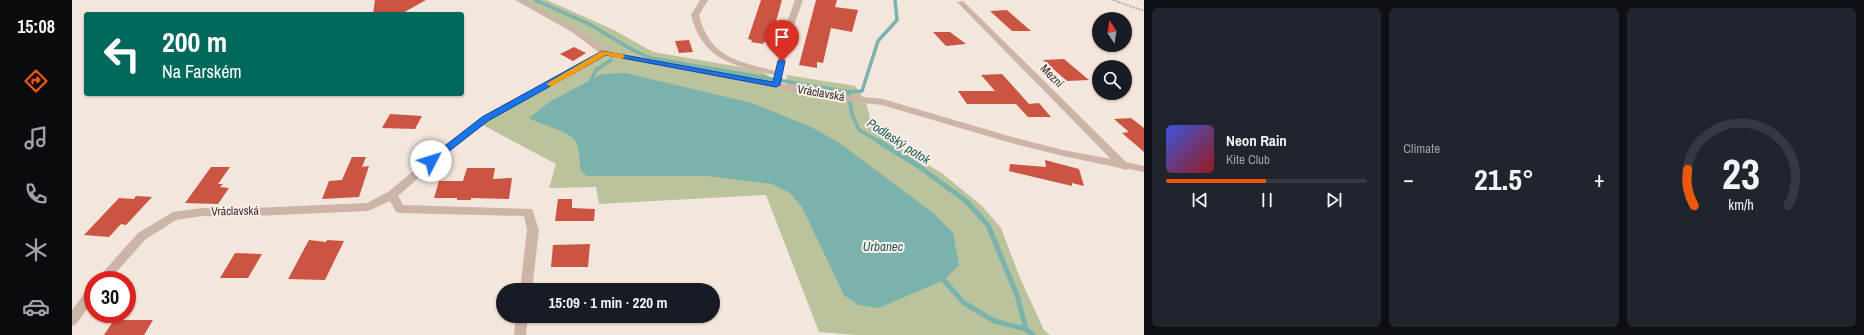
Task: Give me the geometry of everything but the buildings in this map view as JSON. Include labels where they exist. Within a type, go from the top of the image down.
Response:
[{"type":"street","points":[[519,0],[558,20],[592,41],[605,53]]},
{"type":"street","points":[[704,0],[695,15],[696,27],[703,40],[713,52],[730,61],[777,80],[791,22],[799,0]]},
{"type":"street","name":"Mezní","points":[[961,2],[1125,167]]},
{"type":"street","name":"Vráclavská","points":[[110,271],[142,236],[173,216],[203,212],[228,213],[368,207],[392,194],[448,147],[485,119],[605,53],[777,80],[844,98],[883,102],[1012,140],[1125,167],[1144,169]]},
{"type":"street","points":[[392,194],[400,209],[528,212],[533,230],[527,283]]},
{"type":"street","points":[[72,320],[84,303]]},
{"type":"street","points":[[520,335],[521,323]]},
{"type":"path","points":[[1113,0],[1144,11]]},
{"type":"green space","points":[[521,0],[547,0],[614,30],[653,52],[752,69],[765,73],[771,78],[772,83],[606,51]]},
{"type":"green space","points":[[605,53],[786,86],[787,75],[855,86],[865,100],[873,128],[889,141],[943,174],[982,206],[1001,228],[1020,278],[1044,330],[1050,335],[856,335],[819,332],[766,195],[599,204],[596,187],[549,188],[556,164],[479,123]]},
{"type":"water","name":"Urbanec","points":[[625,73],[752,103],[811,127],[838,142],[933,213],[953,233],[959,265],[944,280],[879,308],[858,305],[844,295],[802,207],[790,193],[772,184],[707,176],[587,176],[581,171],[578,149],[573,138],[562,131],[529,118],[551,101],[602,74]]},
{"type":"waterway","name":"Podleský potok","points":[[535,0],[589,24],[629,48],[650,58],[848,92]]},
{"type":"waterway","points":[[848,92],[862,91],[878,41],[897,20],[895,0]]},
{"type":"waterway","points":[[597,82],[591,80],[596,70],[611,60]]},
{"type":"waterway","name":"Podleský potok","points":[[848,92],[852,114],[859,130],[880,142]]},
{"type":"waterway","name":"Podleský potok","points":[[878,141],[917,165],[966,201],[988,225],[1017,295],[1026,329]]},
{"type":"waterway","points":[[941,277],[963,302],[994,321],[1026,329]]},
{"type":"waterway","name":"Podleský potok","points":[[1026,329],[1033,335]]},
{"type":"slow traffic","points":[[550,84],[605,53],[622,56]]},
{"type":"route","points":[[431,161],[485,119],[605,53],[776,85],[782,61]]}]
